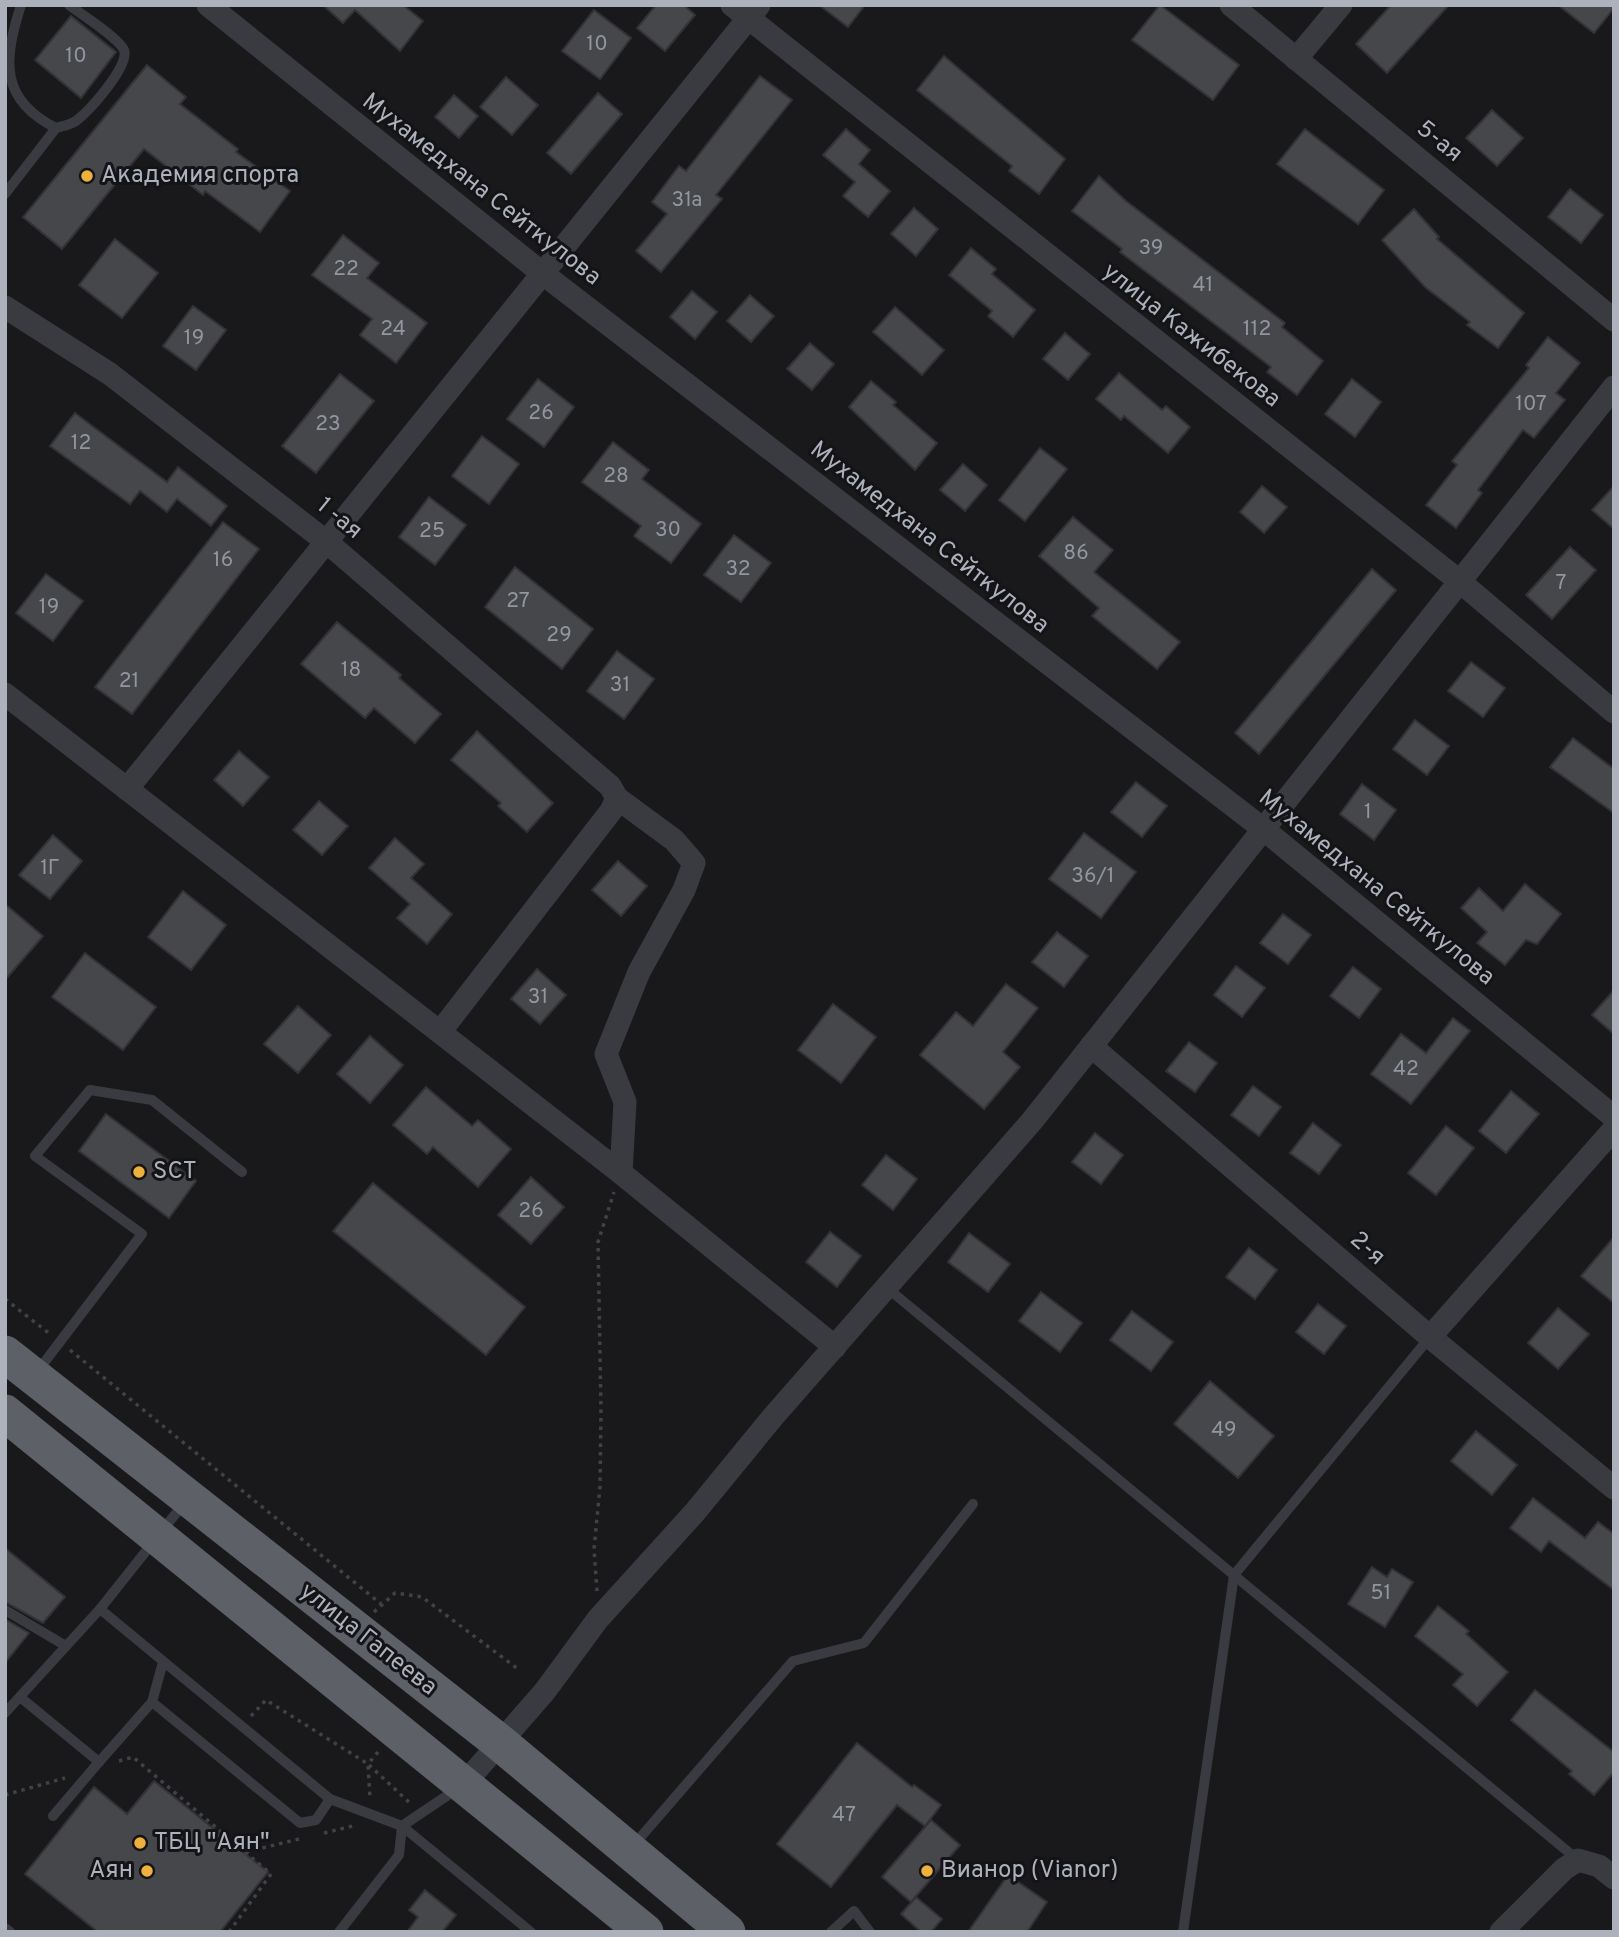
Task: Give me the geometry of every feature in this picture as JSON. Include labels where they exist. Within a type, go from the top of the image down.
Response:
[{"type":"highway","name":"улица Гапеева","points":[[5,1354],[499,1742],[727,1932]]},
{"type":"highway","points":[[5,1413],[645,1932]]},
{"type":"street","name":"Мухамедхана Сейткулова","points":[[208,5],[542,273],[1262,828],[1614,1117]]},
{"type":"street","name":"5-ая","points":[[1231,5],[1614,320]]},
{"type":"street","points":[[1296,59],[1341,5]]},
{"type":"street","points":[[127,789],[328,543],[747,10]]},
{"type":"street","name":"улица Кажибекова","points":[[747,10],[1458,580],[1614,712]]},
{"type":"street","name":"1 -ая","points":[[5,307],[110,374],[328,543],[610,786],[617,798],[674,840],[694,863],[684,890],[639,972],[606,1054],[625,1102],[621,1173]]},
{"type":"street","points":[[464,1784],[545,1691],[598,1619],[695,1512],[886,1287],[1032,1121],[1458,580],[1614,387]]},
{"type":"street","points":[[5,694],[621,1173],[835,1347]]},
{"type":"street","points":[[440,1032],[611,811],[617,798]]},
{"type":"street","name":"2-я","points":[[1091,1046],[1430,1337],[1614,1488]]},
{"type":"street","points":[[1430,1337],[1614,1129]]},
{"type":"street","points":[[1502,1932],[1564,1869],[1578,1860],[1599,1866],[1614,1878]]},
{"type":"lane","points":[[21,5],[7,60],[11,88],[25,113],[56,128]]},
{"type":"lane","points":[[5,194],[56,128],[75,122],[83,115],[120,71],[125,56],[120,45],[69,5]]},
{"type":"lane","points":[[34,1377],[142,1234],[35,1156],[90,1090],[152,1100],[242,1172]]},
{"type":"lane","points":[[886,1287],[1578,1860]]},
{"type":"lane","points":[[1183,1932],[1234,1575],[1430,1337]]},
{"type":"lane","points":[[5,1713],[100,1609],[188,1498]]},
{"type":"lane","points":[[628,1852],[793,1661],[864,1643],[973,1504]]},
{"type":"lane","points":[[100,1609],[330,1799],[402,1826],[531,1932]]},
{"type":"lane","points":[[5,1610],[66,1647]]},
{"type":"lane","points":[[53,1816],[152,1702],[163,1662]]},
{"type":"lane","points":[[20,1697],[95,1766]]},
{"type":"lane","points":[[152,1702],[300,1823],[316,1820],[330,1799]]},
{"type":"lane","points":[[339,1932],[399,1855],[402,1826],[464,1784]]},
{"type":"lane","points":[[831,1932],[854,1911],[870,1932]]},
{"type":"lane","points":[[5,1928],[10,1932]]},
{"type":"path","points":[[598,1619],[594,1549],[601,1410],[598,1242],[621,1173]]},
{"type":"path","points":[[5,1299],[55,1338]]},
{"type":"path","points":[[66,1347],[382,1604],[396,1593],[422,1597],[518,1669]]},
{"type":"path","points":[[242,1727],[266,1700],[368,1764],[370,1815]]},
{"type":"path","points":[[5,1795],[95,1766]]},
{"type":"path","points":[[204,1817],[271,1874],[229,1932]]},
{"type":"building","points":[[323,5],[403,5],[423,21],[400,51],[355,10],[343,23]]},
{"type":"building","points":[[656,5],[684,5],[695,15],[665,51],[637,28]]},
{"type":"building","points":[[819,5],[865,5],[848,27]]},
{"type":"building","points":[[1160,5],[1239,65],[1213,100],[1132,40]]},
{"type":"building","points":[[1391,5],[1449,5],[1387,73],[1356,44]]},
{"type":"building","points":[[1558,5],[1614,5],[1614,8],[1594,33]]},
{"type":"building","points":[[594,10],[631,38],[600,79],[562,51]]},
{"type":"building","points":[[71,16],[116,52],[81,98],[35,60]]},
{"type":"building","points":[[944,56],[1065,159],[1039,194],[1009,171],[1012,166],[917,90]]},
{"type":"building","points":[[147,65],[186,97],[180,104],[238,149],[236,152],[290,191],[260,232],[205,191],[203,195],[144,149],[62,249],[23,217]]},
{"type":"building","points":[[760,76],[792,100],[716,195],[722,199],[661,272],[636,251],[667,214],[652,202],[679,166],[686,171]]},
{"type":"building","points":[[506,77],[538,105],[512,135],[480,107]]},
{"type":"building","points":[[598,93],[622,114],[571,174],[547,153]]},
{"type":"building","points":[[454,95],[478,116],[459,138],[435,117]]},
{"type":"building","points":[[1492,110],[1523,138],[1497,166],[1466,138]]},
{"type":"building","points":[[846,129],[870,150],[859,164],[890,191],[868,217],[843,196],[855,182],[823,155]]},
{"type":"building","points":[[1305,129],[1384,190],[1358,224],[1277,164]]},
{"type":"building","points":[[1099,176],[1126,201],[1285,323],[1282,327],[1323,361],[1297,395],[1267,372],[1271,367],[1120,252],[1122,249],[1072,211]]},
{"type":"building","points":[[1570,189],[1603,215],[1581,243],[1548,217]]},
{"type":"building","points":[[914,208],[938,229],[916,256],[891,234]]},
{"type":"building","points":[[1414,209],[1439,237],[1437,239],[1524,313],[1498,348],[1467,325],[1470,322],[1425,287],[1382,240]]},
{"type":"building","points":[[343,235],[379,263],[367,278],[427,323],[396,363],[360,335],[372,319],[312,275]]},
{"type":"building","points":[[115,239],[158,273],[122,318],[79,285]]},
{"type":"building","points":[[971,248],[996,269],[992,274],[1035,310],[1013,337],[988,316],[992,311],[949,275]]},
{"type":"building","points":[[692,291],[717,312],[695,339],[670,317]]},
{"type":"building","points":[[750,295],[774,316],[751,342],[727,321]]},
{"type":"building","points":[[193,306],[226,330],[196,370],[163,346]]},
{"type":"building","points":[[895,307],[944,350],[922,375],[873,332]]},
{"type":"building","points":[[1065,333],[1090,354],[1068,380],[1043,359]]},
{"type":"building","points":[[1548,337],[1580,363],[1556,393],[1565,400],[1534,438],[1523,430],[1478,490],[1482,493],[1456,528],[1426,505],[1457,465],[1452,461],[1529,368],[1526,365]]},
{"type":"building","points":[[810,343],[834,364],[812,390],[787,369]]},
{"type":"building","points":[[1119,373],[1162,410],[1166,406],[1190,427],[1168,453],[1124,416],[1121,420],[1096,399]]},
{"type":"building","points":[[340,374],[374,401],[316,473],[282,446]]},
{"type":"building","points":[[538,379],[574,407],[544,447],[507,419]]},
{"type":"building","points":[[1352,379],[1381,402],[1355,437],[1325,414]]},
{"type":"building","points":[[871,381],[896,402],[893,405],[937,443],[915,470],[849,407]]},
{"type":"building","points":[[75,413],[167,482],[178,467],[227,506],[211,526],[177,499],[167,512],[140,491],[130,504],[50,446]]},
{"type":"building","points":[[482,436],[519,464],[489,504],[452,476]]},
{"type":"building","points":[[613,442],[649,470],[642,479],[701,524],[671,563],[634,536],[641,526],[582,482]]},
{"type":"building","points":[[1040,448],[1067,469],[1025,521],[999,500]]},
{"type":"building","points":[[963,464],[987,485],[965,511],[940,490]]},
{"type":"building","points":[[1262,486],[1287,507],[1264,533],[1240,512]]},
{"type":"building","points":[[1614,486],[1614,529],[1592,510]]},
{"type":"building","points":[[429,497],[466,525],[435,565],[399,537]]},
{"type":"building","points":[[1073,517],[1113,550],[1094,572],[1180,642],[1157,669],[1092,616],[1099,608],[1039,556]]},
{"type":"building","points":[[223,522],[259,549],[132,714],[95,687]]},
{"type":"building","points":[[734,535],[771,563],[741,602],[704,575]]},
{"type":"building","points":[[1570,547],[1596,570],[1552,619],[1526,595]]},
{"type":"building","points":[[515,567],[593,629],[562,669],[485,607]]},
{"type":"building","points":[[1372,569],[1396,590],[1259,754],[1235,733]]},
{"type":"building","points":[[46,574],[83,601],[53,641],[16,613]]},
{"type":"building","points":[[337,622],[401,675],[399,678],[441,714],[415,743],[374,708],[365,718],[301,664]]},
{"type":"building","points":[[617,651],[654,679],[624,719],[587,691]]},
{"type":"building","points":[[1471,662],[1505,688],[1483,717],[1448,691]]},
{"type":"building","points":[[1415,720],[1449,746],[1427,775],[1393,749]]},
{"type":"building","points":[[477,731],[553,803],[527,832],[498,806],[501,803],[451,760]]},
{"type":"building","points":[[1573,738],[1614,769],[1614,813],[1550,767]]},
{"type":"building","points":[[239,751],[269,777],[243,806],[214,780]]},
{"type":"building","points":[[1136,782],[1167,806],[1142,837],[1111,812]]},
{"type":"building","points":[[1362,784],[1396,810],[1374,840],[1340,814]]},
{"type":"building","points":[[319,801],[348,826],[322,855],[293,830]]},
{"type":"building","points":[[1084,833],[1136,872],[1101,918],[1049,879]]},
{"type":"building","points":[[53,835],[82,861],[50,899],[19,875]]},
{"type":"building","points":[[395,838],[424,864],[411,878],[452,914],[427,944],[397,918],[410,904],[369,868]]},
{"type":"building","points":[[618,861],[647,886],[621,916],[592,890]]},
{"type":"building","points":[[1525,884],[1561,914],[1537,944],[1526,940],[1505,965],[1477,943],[1487,932],[1461,908],[1479,888],[1503,911]]},
{"type":"building","points":[[183,891],[226,925],[191,970],[148,937]]},
{"type":"building","points":[[5,904],[43,936],[5,980]]},
{"type":"building","points":[[1283,914],[1311,935],[1288,964],[1260,943]]},
{"type":"building","points":[[1057,932],[1088,956],[1064,987],[1032,962]]},
{"type":"building","points":[[85,953],[156,1007],[123,1050],[52,997]]},
{"type":"building","points":[[1236,966],[1265,988],[1242,1017],[1214,995]]},
{"type":"building","points":[[1353,967],[1381,989],[1359,1018],[1330,996]]},
{"type":"building","points":[[537,969],[566,995],[540,1024],[511,999]]},
{"type":"building","points":[[1006,984],[1038,1008],[1003,1052],[1020,1067],[984,1109],[920,1055],[956,1012],[973,1026]]},
{"type":"building","points":[[1614,990],[1614,1034],[1592,1015]]},
{"type":"building","points":[[833,1004],[876,1037],[841,1083],[798,1050]]},
{"type":"building","points":[[298,1006],[331,1035],[298,1073],[264,1044]]},
{"type":"building","points":[[1453,1018],[1470,1031],[1411,1104],[1371,1074],[1401,1034],[1426,1053]]},
{"type":"building","points":[[370,1036],[403,1065],[370,1103],[337,1074]]},
{"type":"building","points":[[1189,1042],[1217,1063],[1195,1092],[1166,1071]]},
{"type":"building","points":[[1253,1086],[1281,1107],[1259,1136],[1231,1115]]},
{"type":"building","points":[[426,1087],[472,1126],[478,1120],[511,1149],[478,1187],[433,1147],[427,1154],[393,1125]]},
{"type":"building","points":[[1511,1091],[1539,1114],[1506,1153],[1479,1131]]},
{"type":"building","points":[[106,1114],[196,1181],[169,1218],[79,1151]]},
{"type":"building","points":[[1313,1123],[1341,1145],[1319,1174],[1290,1153]]},
{"type":"building","points":[[1446,1126],[1474,1148],[1436,1195],[1408,1173]]},
{"type":"building","points":[[1095,1133],[1123,1155],[1101,1184],[1072,1162]]},
{"type":"building","points":[[886,1155],[917,1179],[893,1210],[862,1185]]},
{"type":"building","points":[[531,1177],[564,1207],[531,1244],[498,1215]]},
{"type":"building","points":[[373,1183],[525,1307],[486,1355],[333,1231]]},
{"type":"building","points":[[830,1232],[861,1256],[837,1287],[806,1262]]},
{"type":"building","points":[[969,1233],[1010,1264],[988,1292],[948,1262]]},
{"type":"building","points":[[1614,1237],[1614,1303],[1581,1276]]},
{"type":"building","points":[[1249,1248],[1277,1270],[1255,1299],[1226,1277]]},
{"type":"building","points":[[1041,1292],[1082,1323],[1060,1352],[1019,1321]]},
{"type":"building","points":[[1318,1304],[1346,1326],[1324,1354],[1296,1332]]},
{"type":"building","points":[[1558,1308],[1589,1334],[1558,1369],[1528,1343]]},
{"type":"building","points":[[1132,1311],[1173,1342],[1151,1371],[1110,1340]]},
{"type":"building","points":[[1210,1381],[1274,1436],[1238,1478],[1174,1424]]},
{"type":"building","points":[[1476,1431],[1517,1465],[1492,1495],[1451,1461]]},
{"type":"building","points":[[1533,1498],[1585,1538],[1598,1522],[1614,1534],[1614,1590],[1549,1541],[1541,1552],[1510,1528]]},
{"type":"building","points":[[5,1548],[65,1597],[43,1623],[5,1602]]},
{"type":"building","points":[[1372,1567],[1387,1577],[1392,1569],[1413,1582],[1385,1627],[1348,1604]]},
{"type":"building","points":[[1438,1606],[1469,1631],[1466,1634],[1508,1672],[1477,1706],[1453,1685],[1463,1674],[1415,1636]]},
{"type":"building","points":[[5,1619],[29,1633],[5,1663]]},
{"type":"building","points":[[1535,1690],[1614,1752],[1614,1772],[1594,1795],[1569,1774],[1572,1771],[1511,1720]]},
{"type":"building","points":[[857,1743],[912,1787],[914,1785],[941,1805],[925,1826],[897,1805],[831,1887],[777,1844]]},
{"type":"building","name":"ТБЦ \"Аян\"","points":[[154,1781],[268,1872],[220,1932],[98,1932],[25,1874],[94,1787],[127,1814]]},
{"type":"building","points":[[931,1820],[960,1845],[911,1902],[882,1877]]},
{"type":"building","points":[[1008,1875],[1047,1902],[1027,1932],[968,1932]]},
{"type":"building","points":[[425,1890],[456,1915],[442,1932],[407,1932],[418,1917],[409,1910]]},
{"type":"building","points":[[916,1897],[942,1919],[931,1932],[921,1932],[901,1914]]},
{"type":"place","name":"Академия спорта","points":[[87,176]]},
{"type":"place","name":"SCT","points":[[139,1172]]},
{"type":"place","name":"ТБЦ \"Аян\"","points":[[140,1843]]},
{"type":"place","name":"Аян","points":[[147,1871]]},
{"type":"place","name":"Вианор (Vianor)","points":[[927,1871]]}]
